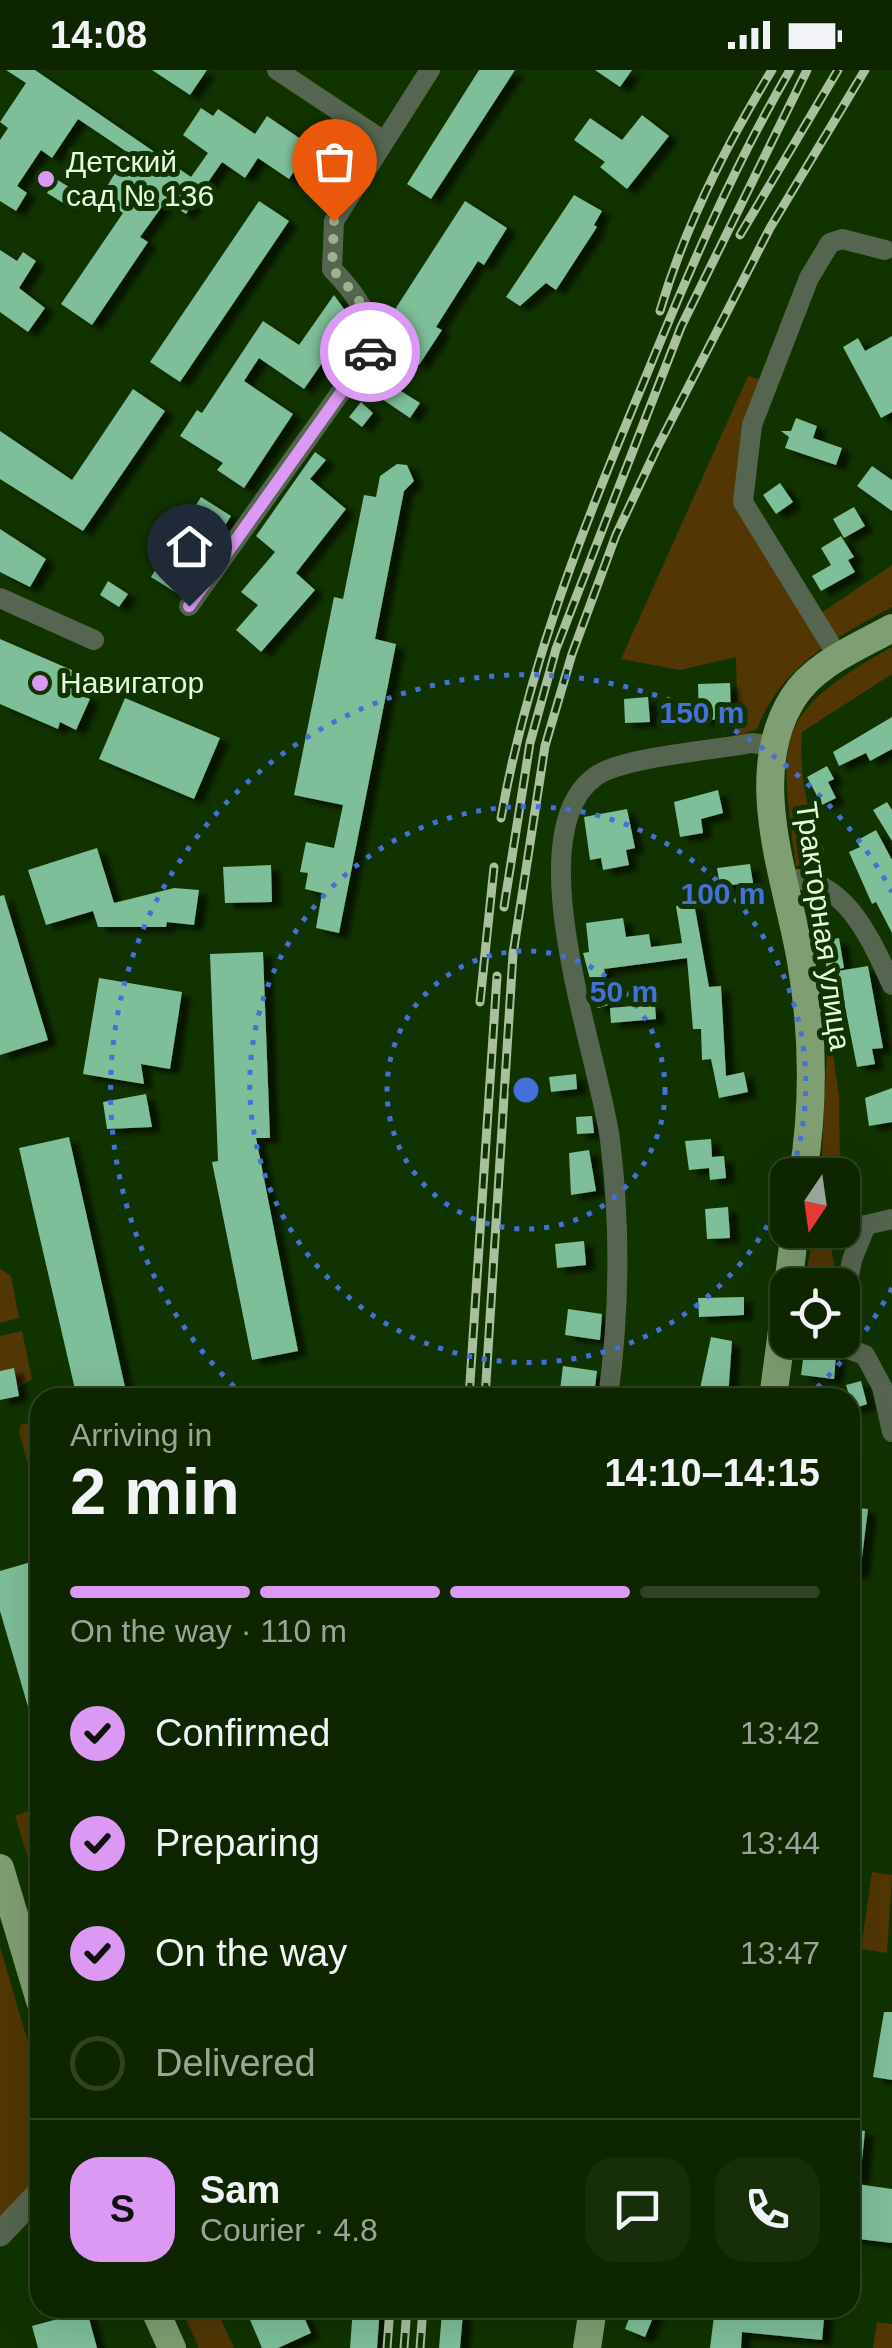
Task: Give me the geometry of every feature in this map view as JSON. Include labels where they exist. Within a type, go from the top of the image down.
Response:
[{"type":"main road","points":[[773,746],[794,697],[810,678],[892,628]]},
{"type":"main road","name":"Тракторная улица","points":[[773,746],[771,785],[783,879],[801,963],[811,1069],[804,1158]]},
{"type":"main road","points":[[774,1388],[779,1358]]},
{"type":"main road","points":[[0,1868],[30,1968]]},
{"type":"main road","points":[[158,2318],[172,2348]]},
{"type":"main road","points":[[587,2348],[592,2318]]},
{"type":"street","points":[[277,70],[384,140]]},
{"type":"street","points":[[189,606],[372,348],[370,322],[362,301],[332,269],[334,221],[430,70]]},
{"type":"street","points":[[839,658],[743,502],[752,424],[809,278],[830,243],[842,239],[885,250]]},
{"type":"street","points":[[0,598],[94,640]]},
{"type":"street","points":[[609,1388],[620,1314],[621,1257],[610,1137],[565,934],[560,888],[569,812],[578,794],[596,776],[618,767],[752,744],[773,746]]},
{"type":"street","points":[[783,879],[803,877],[830,887],[887,962],[892,984]]},
{"type":"street","points":[[850,1268],[866,1225],[892,1219]]},
{"type":"street","points":[[860,1354],[866,1356],[887,1386],[892,1432]]},
{"type":"street","points":[[0,2234],[30,2202]]},
{"type":"shaded area","points":[[748,376],[765,381],[735,500],[811,620],[892,565],[892,607],[812,656],[781,687],[757,729],[738,736],[736,657],[680,670],[621,659]]},
{"type":"shaded area","points":[[892,647],[892,674],[802,732],[805,793],[825,851],[796,867],[787,787],[787,758],[793,733],[804,712],[824,691]]},
{"type":"shaded area","points":[[832,1048],[839,1096],[840,1158],[822,1158],[827,1050]]},
{"type":"shaded area","points":[[811,1248],[831,1248],[835,1268],[807,1268]]},
{"type":"shaded area","points":[[0,1269],[11,1276],[19,1318],[0,1323]]},
{"type":"shaded area","points":[[22,1331],[32,1379],[18,1388],[14,1368],[0,1371],[0,1336]]},
{"type":"shaded area","points":[[30,1422],[30,1471],[19,1432],[21,1425]]},
{"type":"shaded area","points":[[30,1810],[30,1864],[15,1816]]},
{"type":"shaded area","points":[[872,1872],[892,1875],[887,1953],[861,1949]]},
{"type":"shaded area","points":[[0,1947],[30,2049],[30,2186],[0,2219]]},
{"type":"shaded area","points":[[186,2318],[220,2318],[234,2348],[199,2348]]},
{"type":"shaded area","points":[[877,2322],[892,2324],[892,2348],[873,2348]]},
{"type":"building","points":[[6,70],[35,70],[191,177],[208,153],[183,135],[201,108],[213,116],[218,109],[255,134],[267,116],[311,146],[289,179],[258,158],[245,178],[222,162],[186,214],[166,201],[140,237],[148,242],[92,325],[61,304],[123,213],[101,197],[127,152],[78,119],[52,158],[41,150],[17,186],[27,193],[16,211],[0,201],[0,140],[8,128],[0,122],[26,83]]},
{"type":"building","points":[[152,70],[207,70],[190,95]]},
{"type":"building","points":[[479,70],[515,70],[431,199],[407,184]]},
{"type":"building","points":[[595,70],[632,70],[620,87]]},
{"type":"building","points":[[642,115],[669,136],[627,189],[600,167],[605,162],[574,140],[590,118],[622,140]]},
{"type":"building","points":[[56,179],[77,192],[68,206],[47,193]]},
{"type":"building","points":[[574,195],[602,211],[594,225],[597,227],[556,290],[546,283],[520,306],[506,297]]},
{"type":"building","points":[[259,201],[289,221],[180,382],[150,362]]},
{"type":"building","points":[[465,201],[507,228],[484,265],[478,261],[436,327],[442,330],[419,365],[385,343],[383,328]]},
{"type":"building","points":[[0,250],[17,261],[23,252],[36,261],[19,288],[45,308],[28,332],[0,312]]},
{"type":"building","points":[[334,295],[352,320],[304,389],[259,358],[244,381],[293,414],[244,488],[217,470],[223,463],[180,436],[197,410],[202,413],[263,321],[299,345]]},
{"type":"building","points":[[892,336],[892,412],[881,418],[843,347],[858,338],[865,351]]},
{"type":"building","points":[[385,381],[420,403],[410,418],[376,395]]},
{"type":"building","points":[[133,389],[165,411],[83,531],[0,479],[0,431],[72,480]]},
{"type":"building","points":[[361,402],[373,413],[362,427],[349,417]]},
{"type":"building","points":[[796,418],[817,426],[813,438],[842,448],[836,465],[785,448],[789,437],[781,431],[791,431]]},
{"type":"building","points":[[315,452],[326,460],[310,479],[346,509],[296,573],[315,590],[261,652],[236,630],[258,605],[241,592],[275,552],[256,536]]},
{"type":"building","points":[[397,464],[407,465],[414,481],[404,491],[375,639],[396,644],[339,933],[316,928],[322,893],[305,889],[308,873],[300,872],[306,842],[334,848],[343,805],[294,795],[334,597],[343,599],[364,495],[376,497],[380,476]]},
{"type":"building","points":[[872,466],[892,480],[892,511],[857,486]]},
{"type":"building","points":[[780,483],[793,502],[776,514],[763,495]]},
{"type":"building","points":[[201,497],[231,516],[180,595],[151,577]]},
{"type":"building","points":[[854,507],[865,526],[844,538],[833,519]]},
{"type":"building","points":[[0,529],[46,559],[30,587],[0,572]]},
{"type":"building","points":[[841,536],[854,557],[848,560],[855,572],[821,591],[812,576],[831,565],[821,548]]},
{"type":"building","points":[[108,581],[128,594],[119,607],[100,595]]},
{"type":"building","name":"Навигатор","points":[[0,639],[83,675],[75,692],[90,699],[76,730],[60,722],[58,729],[0,704]]},
{"type":"building","points":[[730,683],[731,719],[699,720],[698,684]]},
{"type":"building","points":[[648,697],[650,722],[625,723],[624,699]]},
{"type":"building","points":[[125,698],[220,738],[194,799],[99,759]]},
{"type":"building","points":[[892,717],[892,749],[870,761],[866,753],[839,766],[833,752]]},
{"type":"building","points":[[827,766],[834,779],[828,782],[836,798],[822,805],[807,777]]},
{"type":"building","points":[[718,790],[723,813],[701,819],[703,833],[680,837],[674,802]]},
{"type":"building","points":[[887,802],[892,810],[892,841],[873,810]]},
{"type":"building","points":[[627,809],[635,848],[626,850],[629,865],[603,870],[601,858],[590,860],[584,817]]},
{"type":"building","points":[[876,830],[892,860],[892,933],[876,902],[872,904],[849,852],[860,847],[856,841]]},
{"type":"building","points":[[97,848],[114,903],[174,888],[199,890],[194,925],[167,922],[166,927],[98,927],[93,911],[46,925],[28,870]]},
{"type":"building","points":[[750,864],[753,883],[720,886],[717,868]]},
{"type":"building","points":[[271,865],[272,902],[225,903],[223,867]]},
{"type":"building","points":[[4,895],[48,1040],[0,1055],[0,896]]},
{"type":"building","points":[[694,903],[709,987],[721,986],[726,1076],[744,1072],[748,1092],[719,1098],[711,1059],[702,1060],[701,1029],[693,1029],[687,958],[604,969],[612,1004],[598,1008],[583,953],[589,952],[586,923],[623,918],[626,937],[649,934],[651,947],[682,943],[676,906]]},
{"type":"building","points":[[839,938],[844,968],[827,971],[822,941]]},
{"type":"building","points":[[263,952],[270,1138],[256,1138],[298,1351],[252,1360],[212,1162],[218,1161],[210,954]]},
{"type":"building","points":[[868,966],[883,1048],[872,1049],[875,1064],[857,1067],[838,971]]},
{"type":"building","points":[[99,978],[182,992],[170,1069],[141,1064],[144,1084],[83,1074]]},
{"type":"building","points":[[655,1004],[656,1019],[611,1023],[610,1008]]},
{"type":"building","points":[[576,1074],[577,1089],[551,1092],[549,1077]]},
{"type":"building","points":[[892,1088],[892,1122],[869,1126],[865,1098]]},
{"type":"building","points":[[146,1094],[152,1127],[107,1129],[103,1102]]},
{"type":"building","points":[[592,1116],[594,1133],[577,1134],[576,1117]]},
{"type":"building","points":[[69,1137],[125,1387],[75,1388],[19,1148]]},
{"type":"building","points":[[711,1139],[712,1157],[724,1156],[726,1178],[710,1180],[709,1168],[689,1170],[685,1141]]},
{"type":"building","points":[[589,1150],[596,1191],[571,1195],[569,1153]]},
{"type":"building","points":[[728,1207],[730,1238],[707,1239],[705,1209]]},
{"type":"building","points":[[584,1241],[586,1265],[557,1268],[555,1244]]},
{"type":"building","points":[[744,1297],[744,1315],[699,1317],[698,1298]]},
{"type":"building","points":[[568,1309],[602,1314],[600,1340],[565,1335]]},
{"type":"building","points":[[711,1337],[732,1341],[729,1388],[700,1388]]},
{"type":"building","points":[[803,1358],[836,1358],[834,1379],[801,1375]]},
{"type":"building","points":[[563,1366],[597,1371],[595,1387],[560,1388]]},
{"type":"building","points":[[14,1368],[19,1396],[0,1400],[0,1371]]},
{"type":"building","points":[[861,1381],[867,1404],[860,1406],[860,1388],[846,1385]]},
{"type":"building","points":[[860,1508],[868,1509],[860,1573]]},
{"type":"building","points":[[30,1562],[30,1714],[0,1611],[0,1571]]},
{"type":"building","points":[[884,2012],[892,2012],[892,2080],[873,2077]]},
{"type":"building","points":[[860,2130],[865,2131],[860,2179]]},
{"type":"building","points":[[860,2184],[892,2189],[892,2243],[860,2239]]},
{"type":"building","points":[[61,2318],[89,2318],[97,2348],[38,2348],[32,2326]]},
{"type":"building","points":[[249,2318],[304,2318],[311,2333],[278,2348],[262,2348]]},
{"type":"building","points":[[352,2318],[379,2318],[377,2348],[350,2348]]},
{"type":"building","points":[[442,2318],[463,2318],[460,2348],[439,2348]]},
{"type":"building","points":[[629,2318],[653,2318],[645,2337],[625,2329]]},
{"type":"building","points":[[714,2318],[824,2318],[822,2340],[742,2332],[741,2348],[710,2348]]},
{"type":"railway","points":[[660,311],[708,187],[772,70]]},
{"type":"railway","points":[[501,818],[542,652],[599,492],[710,225],[790,70]]},
{"type":"railway","points":[[504,907],[530,743],[556,649],[681,327],[807,70]]},
{"type":"railway","points":[[740,235],[838,70]]},
{"type":"railway","points":[[486,1388],[513,954],[545,746],[572,654],[616,535],[656,450],[770,228],[865,70]]},
{"type":"railway","points":[[480,1002],[494,867]]},
{"type":"railway","points":[[470,1388],[497,976]]},
{"type":"railway","points":[[387,2348],[389,2318]]},
{"type":"railway","points":[[404,2348],[406,2318]]},
{"type":"railway","points":[[420,2348],[422,2318]]},
{"type":"way so far","points":[[334,221],[332,269],[362,301],[370,322],[370,352]]},
{"type":"place","name":"Детский сад № 136","points":[[46,179]]},
{"type":"place","name":"Навигатор","points":[[40,683]]},
{"type":"route","points":[[189,606],[370,352]]}]
